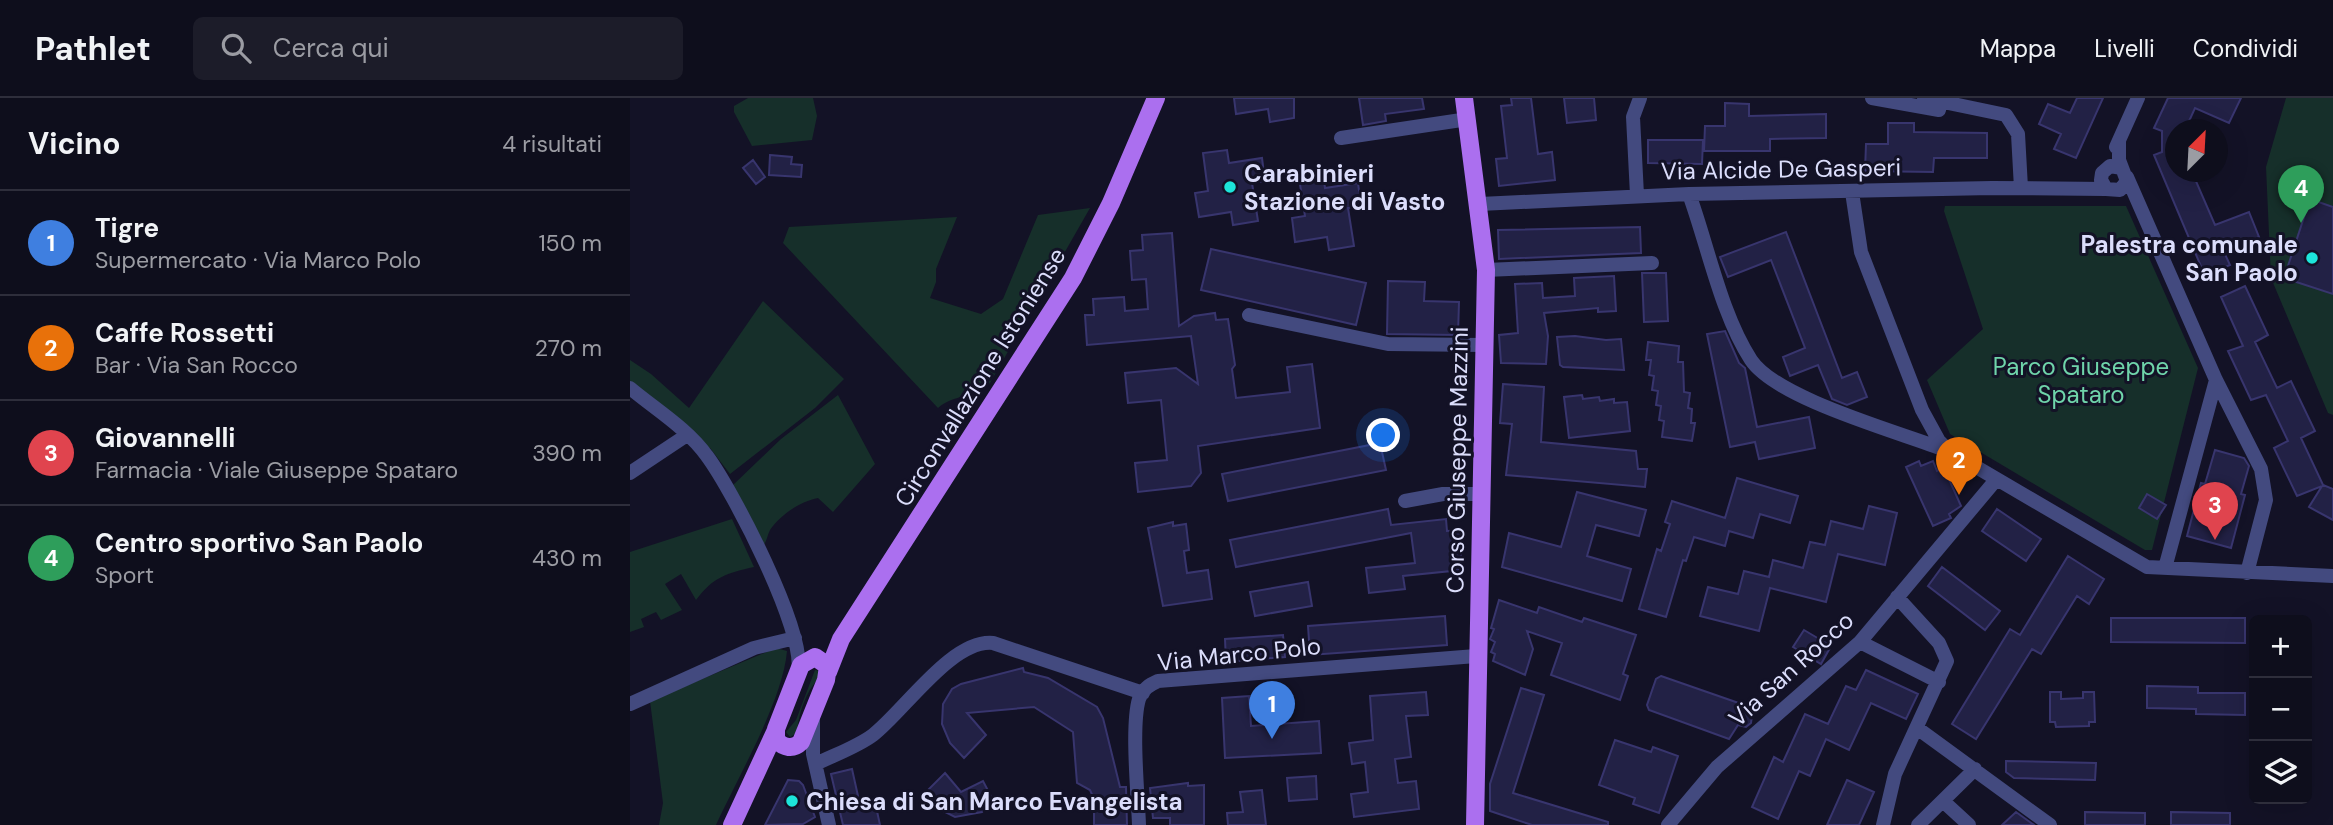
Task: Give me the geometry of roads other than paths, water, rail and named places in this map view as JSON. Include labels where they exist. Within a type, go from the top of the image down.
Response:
[{"type":"main road","name":"Circonvallazione Istoniense","points":[[791,747],[804,736],[841,639],[1073,278],[1111,204],[1156,98]]},
{"type":"main road","name":"Corso Giuseppe Mazzini","points":[[1464,98],[1480,204],[1486,270],[1476,656],[1475,825]]},
{"type":"main road","points":[[732,825],[764,762],[804,660],[816,657],[841,639]]},
{"type":"main road","points":[[816,657],[825,661],[828,672]]},
{"type":"main road","points":[[776,729],[776,740],[791,747]]},
{"type":"main road","points":[[764,762],[777,750],[791,747]]},
{"type":"street","points":[[1637,195],[1633,117],[1640,98]]},
{"type":"street","points":[[1872,98],[2012,122]]},
{"type":"street","points":[[1924,98],[2000,112],[2012,122],[2018,134],[2021,188]]},
{"type":"street","points":[[2138,98],[2119,141],[2114,178],[2140,202],[2216,380],[2261,469],[2266,500],[2247,573]]},
{"type":"street","points":[[1341,138],[1468,119]]},
{"type":"street","name":"Via Alcide De Gasperi","points":[[1480,204],[1637,195],[2083,189],[2114,178]]},
{"type":"street","points":[[1852,192],[1861,252],[1923,410],[1939,441],[1950,451],[1995,481],[2147,567],[2333,576]]},
{"type":"street","points":[[1689,194],[1734,327],[1752,362],[1807,398],[1950,451]]},
{"type":"street","points":[[1486,270],[1652,263]]},
{"type":"street","points":[[1249,315],[1388,344],[1483,345]]},
{"type":"street","points":[[2165,568],[2216,380]]},
{"type":"street","points":[[630,388],[706,454],[729,490],[752,536],[797,642],[798,671]]},
{"type":"street","points":[[630,473],[687,435]]},
{"type":"street","name":"Via San Rocco","points":[[1668,825],[1717,767],[1860,642],[1995,481]]},
{"type":"street","points":[[1405,501],[1443,494],[1480,494]]},
{"type":"street","points":[[1884,825],[1895,774],[1947,661],[1945,653],[1897,597]]},
{"type":"street","points":[[630,704],[754,648],[797,642],[816,657]]},
{"type":"street","points":[[1860,642],[1940,681]]},
{"type":"street","points":[[791,747],[814,759],[871,737],[956,656],[977,643],[993,643],[1143,693]]},
{"type":"street","name":"Via Marco Polo","points":[[1139,825],[1138,715],[1146,687],[1158,681],[1476,656]]},
{"type":"street","points":[[816,706],[814,759],[829,825]]},
{"type":"street","points":[[1917,728],[2050,825]]},
{"type":"street","points":[[1918,825],[1975,769]]},
{"type":"street","points":[[1944,802],[1969,825]]},
{"type":"place","name":"Carabinieri Stazione di Vasto","points":[[1230,187]]},
{"type":"place","name":"Centro sportivo San Paolo","points":[[2301,223]]},
{"type":"place","name":"Palestra comunale San Paolo","points":[[2312,258]]},
{"type":"place","name":"Caffe Rossetti","points":[[1959,495]]},
{"type":"place","name":"Giovannelli","points":[[2215,540]]},
{"type":"place","name":"Tigre","points":[[1272,739]]},
{"type":"place","name":"Chiesa di San Marco Evangelista","points":[[792,801]]},
{"type":"park label","name":"Parco Giuseppe Spataro","points":[[2081,380]]}]
